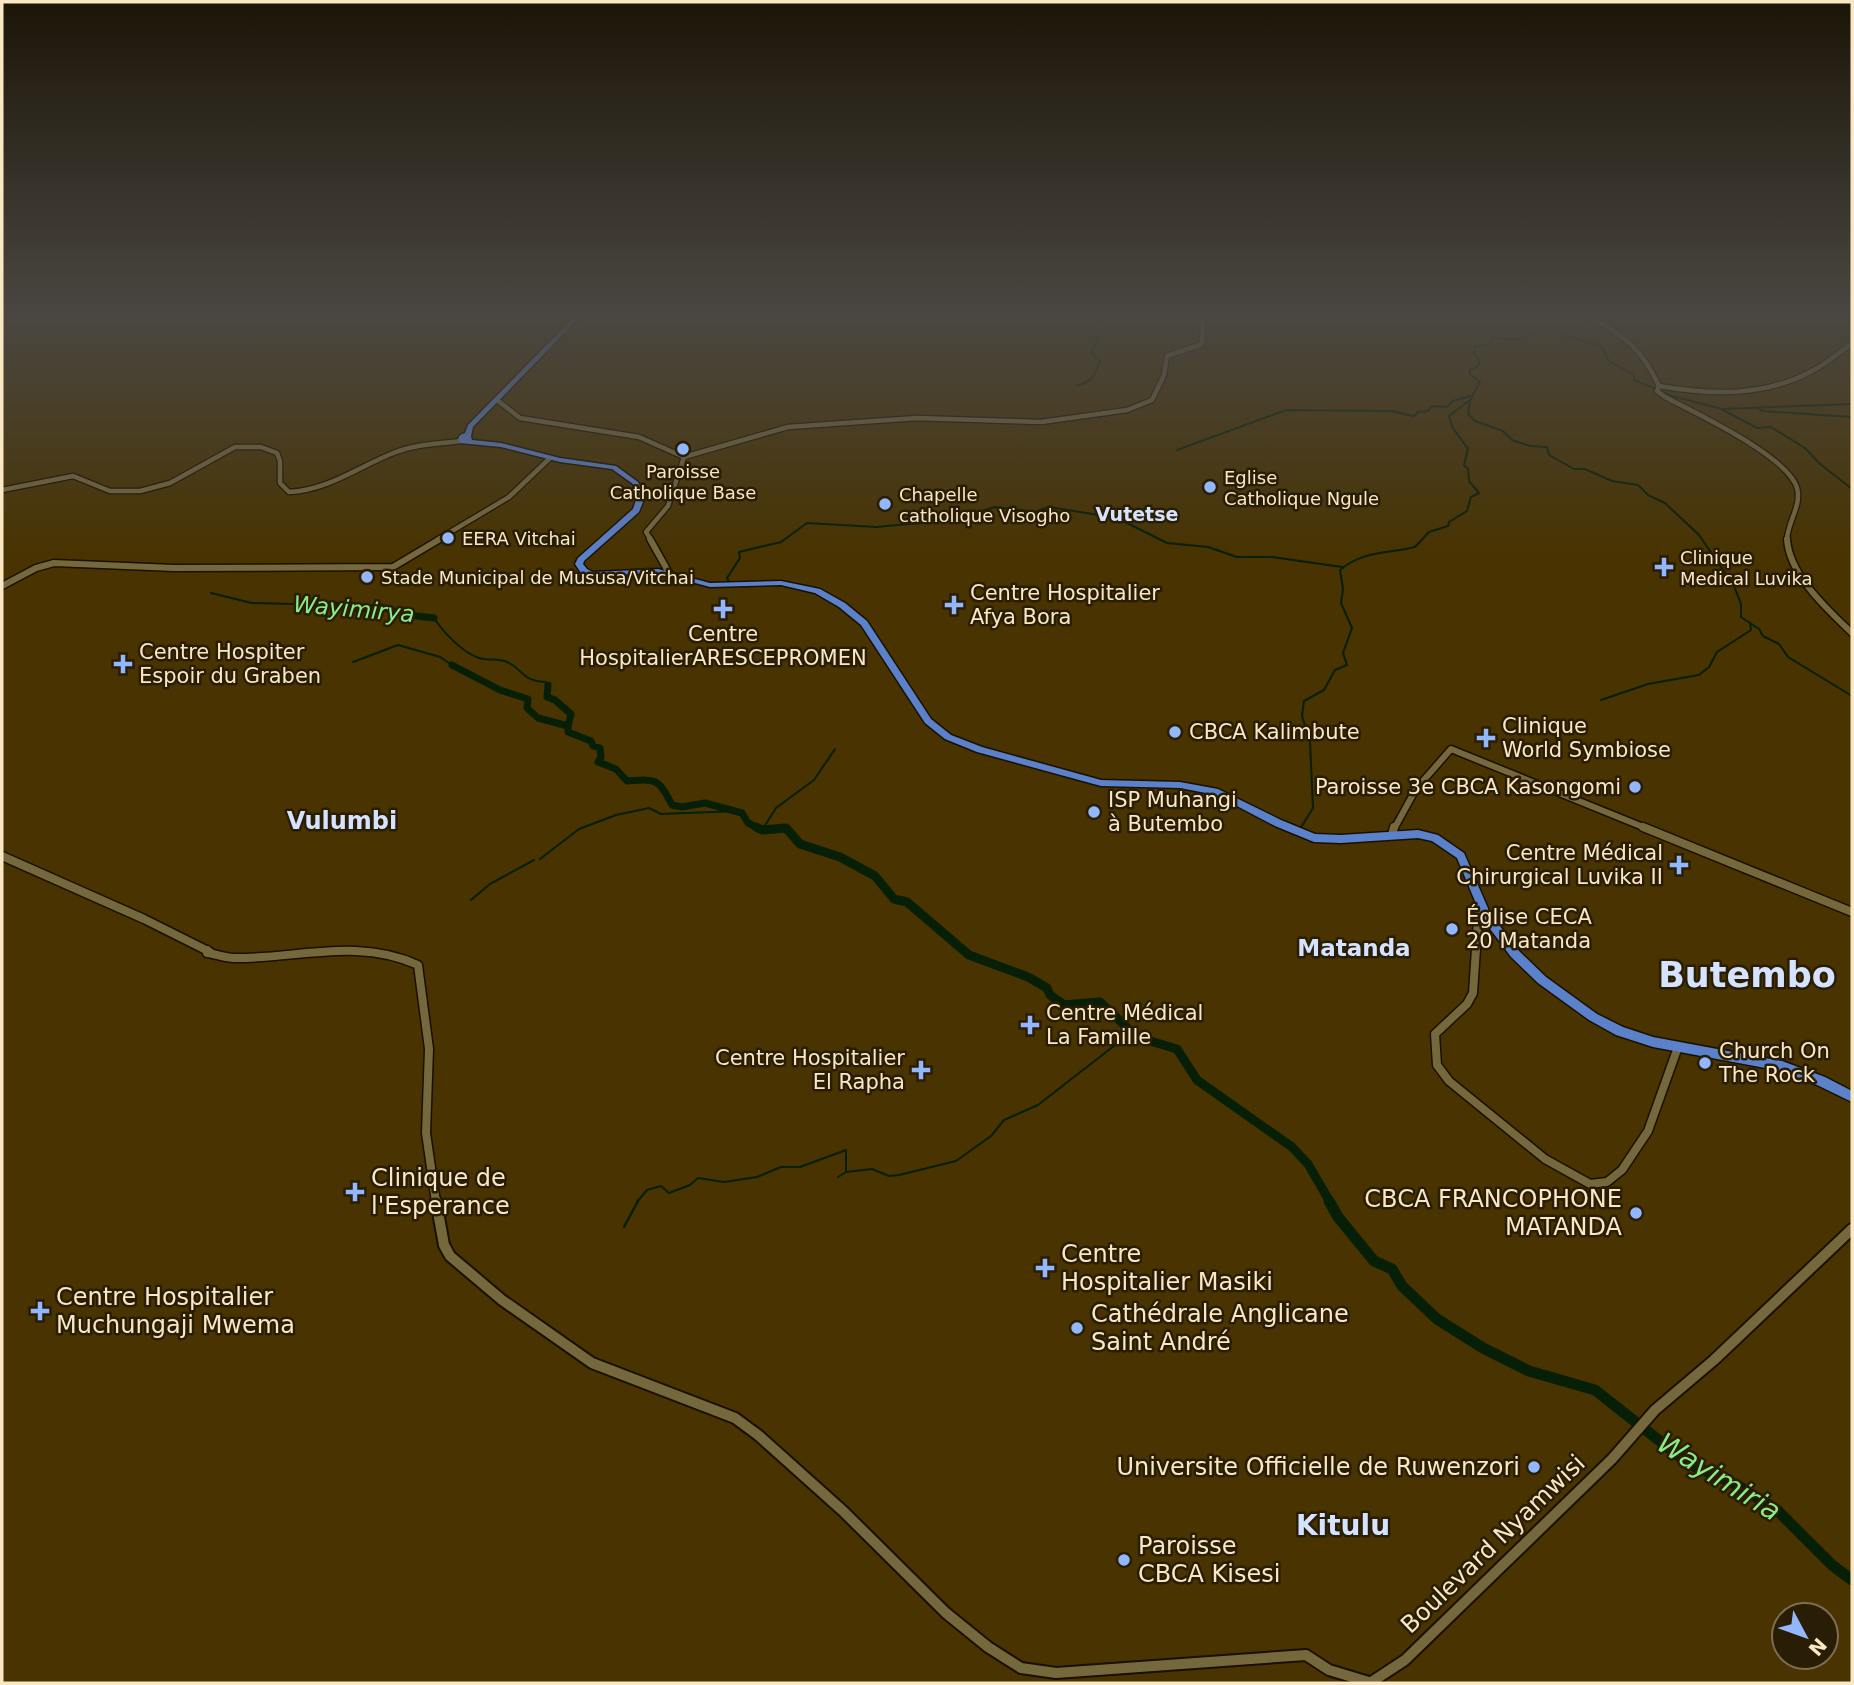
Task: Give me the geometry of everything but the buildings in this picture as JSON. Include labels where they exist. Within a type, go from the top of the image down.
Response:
[{"type":"highway","points":[[501,396],[465,437],[550,458],[614,467],[636,483],[641,493],[636,510],[584,557],[579,564],[581,569],[592,574],[647,570],[718,586],[792,584],[827,596],[864,624],[928,721],[948,737],[967,746],[1101,783],[1180,785],[1218,792],[1314,838],[1418,834],[1448,845],[1461,856],[1486,915],[1515,954],[1564,998],[1620,1031],[1678,1047],[1782,1066],[1852,1097]]},
{"type":"street","points":[[497,400],[520,418],[639,437],[684,457],[788,427],[917,418],[1041,422],[1135,408],[1152,400],[1154,396]]},
{"type":"street","points":[[1668,396],[1688,411],[1725,429],[1779,464],[1795,481],[1797,498],[1787,532],[1788,546],[1817,598],[1852,633]]},
{"type":"street","points":[[2,490],[73,476],[82,477],[106,491],[125,493],[146,490],[172,482],[232,447],[246,444],[277,453],[281,461],[280,483],[289,492],[301,492],[334,482],[396,452],[465,437]]},
{"type":"street","points":[[669,573],[646,532],[668,506],[684,457]]},
{"type":"street","points":[[2,586],[44,565],[54,563],[174,568],[393,567],[522,487],[550,458]]},
{"type":"street","points":[[1392,835],[1393,825],[1408,801],[1451,748],[1852,912]]},
{"type":"street","points":[[2,856],[209,951],[230,958],[366,951],[404,957],[418,965],[429,1049],[426,1133],[439,1225],[450,1256],[502,1300],[592,1363],[735,1418],[758,1434],[890,1555],[946,1613],[1010,1661],[1037,1672],[1075,1673],[1306,1655],[1321,1669],[1371,1683]]},
{"type":"street","points":[[1478,897],[1481,922],[1476,954],[1475,992],[1471,1000],[1435,1034],[1436,1056],[1440,1071],[1449,1081],[1514,1135],[1582,1181],[1598,1185],[1607,1182],[1641,1146],[1678,1047]]},
{"type":"street","name":"Boulevard Nyamwisi","points":[[1371,1683],[1405,1660],[1612,1459],[1640,1427],[1852,1229]]},
{"type":"shaded area","points":[[2,396],[1852,396],[1852,1683],[2,1683]]},
{"type":"waterway","points":[[1177,450],[1286,410],[1391,411],[1414,416],[1418,412],[1428,411],[1432,406],[1447,407],[1453,401],[1470,396]]},
{"type":"waterway","points":[[1470,400],[1472,396]]},
{"type":"waterway","points":[[1671,396],[1722,409],[1852,404]]},
{"type":"waterway","points":[[1300,829],[1313,808],[1310,742],[1302,716],[1304,701],[1324,690],[1335,670],[1347,665],[1343,653],[1352,628],[1341,603],[1343,589],[1340,570],[1367,556],[1415,547],[1429,532],[1448,526],[1449,522],[1467,511],[1471,497],[1479,493],[1469,481],[1468,469],[1464,465],[1468,449],[1453,428],[1449,416],[1470,400]]},
{"type":"waterway","points":[[1470,400],[1468,414],[1475,421],[1503,431],[1512,440],[1530,446],[1547,447],[1549,455],[1574,469],[1585,469],[1612,481],[1638,485],[1648,495],[1665,503],[1699,535],[1734,586],[1741,604],[1741,617],[1750,623]]},
{"type":"waterway","points":[[1757,408],[1763,411],[1852,417]]},
{"type":"waterway","points":[[1723,410],[1757,428],[1771,427],[1805,448],[1819,463],[1852,489]]},
{"type":"waterway","points":[[729,582],[727,578],[740,558],[739,552],[781,542],[807,523],[876,527],[952,520],[995,507],[1035,512],[1049,507],[1117,518],[1167,543],[1208,547],[1237,557],[1272,557],[1342,567]]},
{"type":"waterway","name":"Wayimirya","points":[[211,593],[252,603],[334,605]]},
{"type":"waterway","name":"Wayimirya","points":[[334,605],[363,609],[381,607],[408,615],[434,618]]},
{"type":"waterway","name":"Wayimirya","points":[[434,618],[466,652],[482,659],[507,662],[527,677],[548,685]]},
{"type":"waterway","points":[[1601,700],[1648,684],[1699,675],[1709,667],[1717,652],[1751,630],[1750,623]]},
{"type":"waterway","points":[[1750,623],[1759,629],[1763,636],[1779,644],[1788,657],[1852,696]]},
{"type":"waterway","points":[[353,662],[398,645],[440,657],[452,665]]},
{"type":"waterway","points":[[452,665],[500,690],[528,699],[527,708],[538,718],[568,726]]},
{"type":"waterway","name":"Wayimirya","points":[[548,685],[547,697],[555,700],[571,714],[568,726]]},
{"type":"waterway","points":[[568,726],[568,732],[591,741],[593,746],[600,748],[601,757],[598,762],[616,769],[627,781],[656,782],[672,805],[682,807],[705,803],[742,813],[748,823],[762,830],[774,829]]},
{"type":"waterway","points":[[762,830],[776,808],[814,780],[835,749]]},
{"type":"waterway","points":[[540,859],[579,829],[616,815],[649,808],[661,814],[737,811]]},
{"type":"waterway","points":[[774,829],[787,829]]},
{"type":"waterway","points":[[774,829],[787,829]]},
{"type":"waterway","points":[[787,829],[800,844],[840,857],[875,876],[894,899],[907,902],[969,955],[1028,977],[1047,988],[1050,995],[1064,1005],[1100,1002],[1137,1037],[1177,1049],[1197,1080],[1292,1147],[1308,1164],[1330,1202]]},
{"type":"waterway","points":[[471,900],[490,884],[534,860]]},
{"type":"waterway","points":[[838,1177],[846,1172],[872,1169],[889,1176],[899,1175],[956,1161],[991,1136],[1004,1120],[1038,1105],[1119,1042],[1137,1037]]},
{"type":"waterway","points":[[637,1202],[647,1190],[661,1186],[669,1193],[690,1185],[698,1178],[724,1182],[757,1177],[781,1167],[800,1167],[846,1150],[846,1171]]},
{"type":"waterway","points":[[624,1227],[638,1201]]},
{"type":"waterway","name":"Wayimiria","points":[[1329,1201],[1338,1217],[1374,1261],[1392,1269],[1402,1286],[1437,1319],[1483,1348],[1529,1371],[1595,1390],[1689,1464],[1735,1484],[1777,1510],[1832,1565],[1852,1580]]},
{"type":"place","name":"Paroisse Catholique Base","points":[[683,449]]},
{"type":"place","name":"Eglise Catholique Ngule","points":[[1210,487]]},
{"type":"place","name":"Chapelle catholique Visogho","points":[[885,504]]},
{"type":"place","name":"EERA Vitchai","points":[[448,538]]},
{"type":"place","name":"Clinique Medical Luvika","points":[[1664,567]]},
{"type":"place","name":"Stade Municipal de Mususa/Vitchai","points":[[367,577]]},
{"type":"place","name":"Centre Hospitalier Afya Bora","points":[[954,605]]},
{"type":"place","name":"Centre HospitalierARESCEPROMEN","points":[[723,609]]},
{"type":"place","name":"Centre Hospiter Espoir du Graben","points":[[123,664]]},
{"type":"place","name":"CBCA Kalimbute","points":[[1175,732]]},
{"type":"place","name":"Clinique World Symbiose","points":[[1486,738]]},
{"type":"place","name":"Paroisse 3e CBCA Kasongomi","points":[[1635,787]]},
{"type":"place","name":"ISP Muhangi à Butembo","points":[[1094,812]]},
{"type":"place","name":"Centre Médical Chirurgical Luvika II","points":[[1679,865]]},
{"type":"place","name":"Église CECA 20 Matanda","points":[[1452,929]]},
{"type":"place","name":"Centre Médical La Famille","points":[[1030,1025]]},
{"type":"place","name":"Church On The Rock","points":[[1705,1063]]},
{"type":"place","name":"Centre Hospitalier El Rapha","points":[[921,1070]]},
{"type":"place","name":"Clinique de l'Esperance","points":[[355,1192]]},
{"type":"place","name":"CBCA FRANCOPHONE MATANDA","points":[[1636,1213]]},
{"type":"place","name":"Centre Hospitalier Masiki","points":[[1045,1268]]},
{"type":"place","name":"Centre Hospitalier Muchungaji Mwema","points":[[40,1311]]},
{"type":"place","name":"Cathédrale Anglicane Saint André","points":[[1077,1328]]},
{"type":"place","name":"Universite Officielle de Ruwenzori","points":[[1534,1467]]},
{"type":"place","name":"Paroisse CBCA Kisesi","points":[[1124,1560]]},
{"type":"district","name":"Vutetse","points":[[1137,514]]},
{"type":"district","name":"Vulumbi","points":[[342,821]]},
{"type":"district","name":"Matanda","points":[[1354,948]]},
{"type":"district","name":"Butembo","points":[[1747,975]]},
{"type":"district","name":"Kitulu","points":[[1343,1525]]}]
